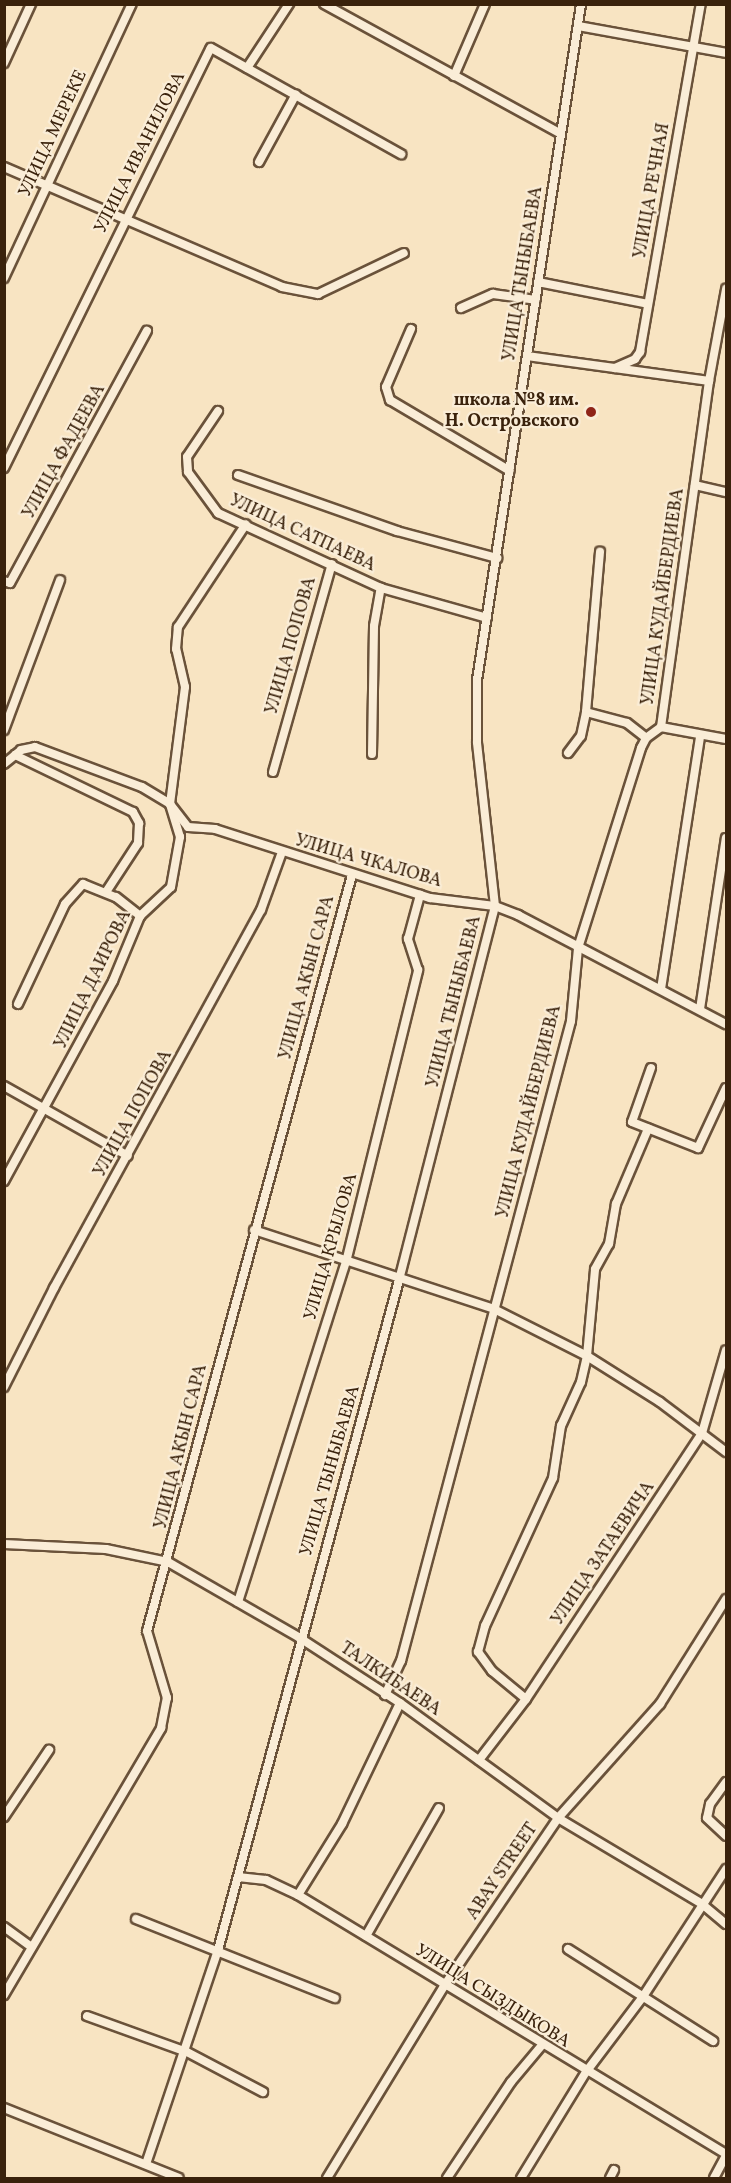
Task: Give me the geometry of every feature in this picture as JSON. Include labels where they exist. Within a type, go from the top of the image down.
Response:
[{"type":"street","points":[[4,63],[30,4]]},
{"type":"street","name":"УЛИЦА МЕРЕКЕ","points":[[4,278],[132,4]]},
{"type":"street","points":[[247,68],[289,4]]},
{"type":"street","points":[[324,4],[561,134]]},
{"type":"street","points":[[454,76],[485,4]]},
{"type":"street","name":"УЛИЦА ТЫНЫБАЕВА","points":[[146,2163],[187,2052],[238,1878],[300,1638],[399,1281],[495,906],[477,742],[477,680],[581,4]]},
{"type":"street","name":"УЛИЦА РЕЧНАЯ","points":[[615,368],[639,356],[701,4]]},
{"type":"street","points":[[578,26],[726,53]]},
{"type":"street","name":"УЛИЦА ИВАНИЛОВА","points":[[4,468],[124,219],[211,48],[401,154]]},
{"type":"street","points":[[259,162],[296,94]]},
{"type":"street","points":[[4,167],[282,286],[318,294],[404,253]]},
{"type":"street","points":[[538,282],[648,304]]},
{"type":"street","name":"УЛИЦА КУДАЙБЕРДИЕВА","points":[[385,1695],[401,1661],[572,1021],[578,948],[646,738],[661,727],[709,381],[726,289]]},
{"type":"street","points":[[461,308],[493,294],[536,300]]},
{"type":"street","points":[[411,330],[386,387],[390,400],[510,471]]},
{"type":"street","name":"УЛИЦА ФАДЕЕВА","points":[[4,581],[10,583],[147,331]]},
{"type":"street","points":[[527,356],[709,381]]},
{"type":"street","name":"УЛИЦА САТПАЕВА","points":[[218,411],[187,457],[188,472],[218,513],[381,588],[487,618]]},
{"type":"street","name":"УЛИЦА САТПАЕВА","points":[[238,475],[397,531],[497,558]]},
{"type":"street","points":[[694,485],[726,492]]},
{"type":"street","name":"УЛИЦА ДАИРОВА","points":[[4,1181],[113,981],[140,916],[171,887],[180,837],[170,804],[185,687],[176,650],[178,627],[246,524]]},
{"type":"street","points":[[568,753],[581,736],[586,712],[600,552]]},
{"type":"street","name":"УЛИЦА ПОПОВА","points":[[273,772],[332,564]]},
{"type":"street","points":[[4,730],[60,580]]},
{"type":"street","points":[[372,754],[374,626],[381,588]]},
{"type":"street","points":[[586,712],[627,723],[646,738]]},
{"type":"street","points":[[661,727],[726,740]]},
{"type":"street","points":[[661,989],[699,736]]},
{"type":"street","name":"УЛИЦА ЧКАЛОВА","points":[[4,764],[15,755],[35,747],[142,787],[170,804],[188,827],[215,829],[352,875],[420,895],[495,906],[726,1024]]},
{"type":"street","points":[[15,755],[133,812],[139,823],[138,843],[106,892]]},
{"type":"street","points":[[700,1009],[726,838]]},
{"type":"street","name":"УЛИЦА ПОПОВА","points":[[4,1387],[54,1288],[261,910],[282,852]]},
{"type":"street","name":"УЛИЦА АКЫН САРА","points":[[4,1995],[161,1728],[167,1698],[147,1631],[168,1562],[254,1230],[352,875]]},
{"type":"street","points":[[18,1005],[73,891],[83,884],[106,892],[140,916]]},
{"type":"street","name":"УЛИЦА КРЫЛОВА","points":[[238,1602],[346,1262],[418,970],[408,939],[420,895]]},
{"type":"street","points":[[651,1068],[632,1122],[698,1148],[726,1088]]},
{"type":"street","points":[[4,1086],[46,1107],[128,1156]]},
{"type":"street","points":[[526,1699],[492,1671],[478,1652],[484,1626],[554,1478],[561,1426],[582,1382],[587,1356],[595,1269],[609,1244],[615,1204],[648,1129]]},
{"type":"street","points":[[254,1230],[399,1281],[494,1309],[587,1356],[702,1433],[726,1452]]},
{"type":"street","name":"УЛИЦА ЗАТАЕВИЧА","points":[[479,1760],[526,1699],[702,1433],[726,1350]]},
{"type":"street","name":"ТАЛКИБАЕВА","points":[[4,1544],[106,1549],[168,1562],[300,1638],[400,1703],[558,1818],[702,1904],[726,1924]]},
{"type":"street","name":"ABAY STREET","points":[[327,2178],[444,1986],[558,1818],[660,1704],[726,1599]]},
{"type":"street","points":[[298,1895],[342,1824],[400,1703]]},
{"type":"street","points":[[4,1817],[49,1750]]},
{"type":"street","points":[[726,1782],[710,1804],[707,1818],[726,1836]]},
{"type":"street","points":[[366,1936],[440,1808]]},
{"type":"street","points":[[521,2178],[586,2072],[642,1998],[726,1869]]},
{"type":"street","name":"УЛИЦА СЫЗДЫКОВА","points":[[238,1878],[266,1880],[298,1895],[586,2072],[726,2154]]},
{"type":"street","points":[[136,1919],[335,1998]]},
{"type":"street","points":[[4,1928],[32,1947]]},
{"type":"street","points":[[568,1949],[713,2041]]},
{"type":"street","points":[[87,2016],[187,2052],[263,2092]]},
{"type":"street","points":[[447,2178],[511,2082],[542,2045]]},
{"type":"street","points":[[4,2108],[179,2178]]},
{"type":"street","points":[[714,2178],[726,2154]]},
{"type":"street","points":[[610,2178],[614,2170]]},
{"type":"place","name":"школа №8 им. Н. Островского","points":[[591,412]]}]
